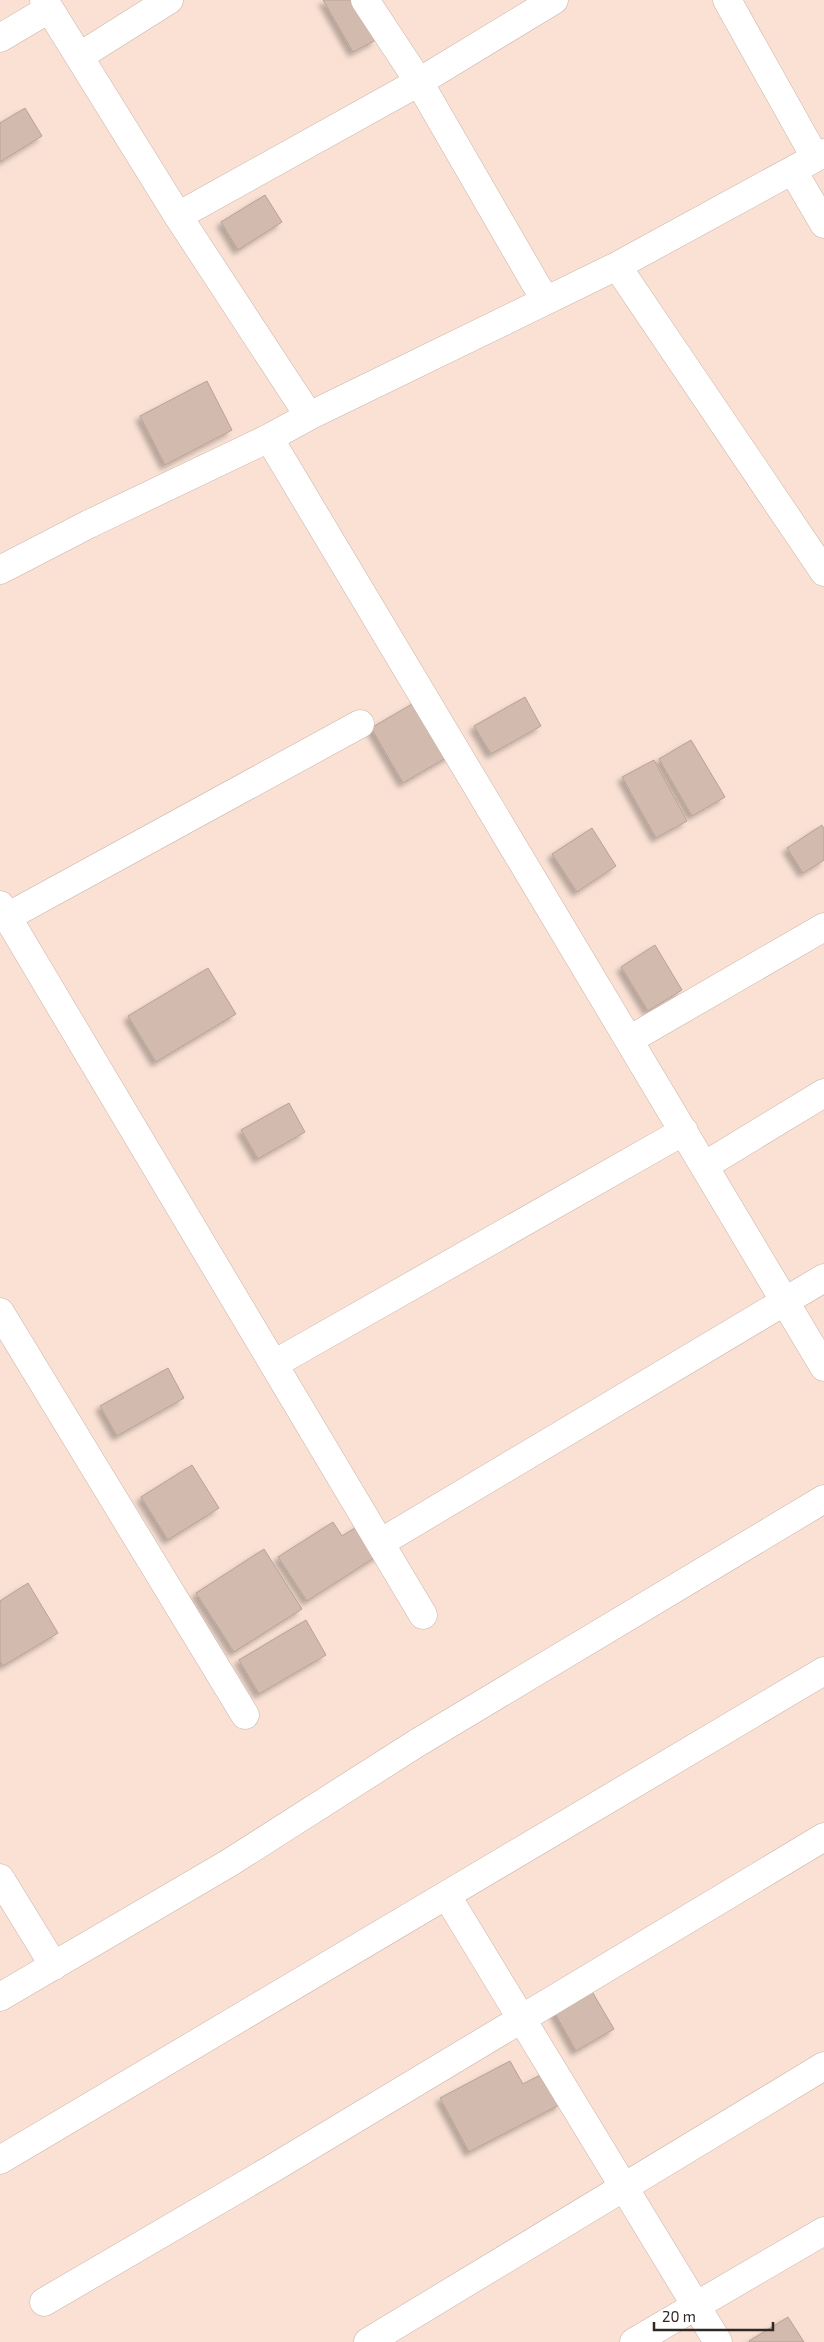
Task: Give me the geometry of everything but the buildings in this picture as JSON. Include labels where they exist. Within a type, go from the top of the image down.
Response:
[{"type":"street","points":[[80,56],[169,0]]},
{"type":"street","points":[[365,0],[419,82],[545,300]]},
{"type":"street","points":[[178,216],[419,82],[554,0]]},
{"type":"street","points":[[727,0],[811,161],[824,224]]},
{"type":"street","points":[[0,38],[47,5],[178,216],[308,416]]},
{"type":"street","points":[[0,570],[89,524],[269,438],[308,416],[617,266],[811,161]]},
{"type":"street","points":[[617,266],[824,572]]},
{"type":"street","points":[[269,438],[824,1367]]},
{"type":"street","points":[[360,724],[4,911],[423,1614]]},
{"type":"street","points":[[629,1040],[824,927]]},
{"type":"street","points":[[704,1166],[824,1093]]},
{"type":"street","points":[[274,1364],[684,1131]]},
{"type":"street","points":[[380,1543],[824,1278]]},
{"type":"street","points":[[0,1312],[245,1714]]},
{"type":"street","points":[[0,1997],[229,1863],[417,1742],[824,1499]]},
{"type":"street","points":[[0,2160],[824,1672]]},
{"type":"street","points":[[44,2302],[824,1837]]},
{"type":"street","points":[[0,1878],[54,1966]]},
{"type":"street","points":[[447,1896],[718,2342]]},
{"type":"street","points":[[368,2342],[824,2066]]},
{"type":"street","points":[[634,2342],[824,2232]]}]
